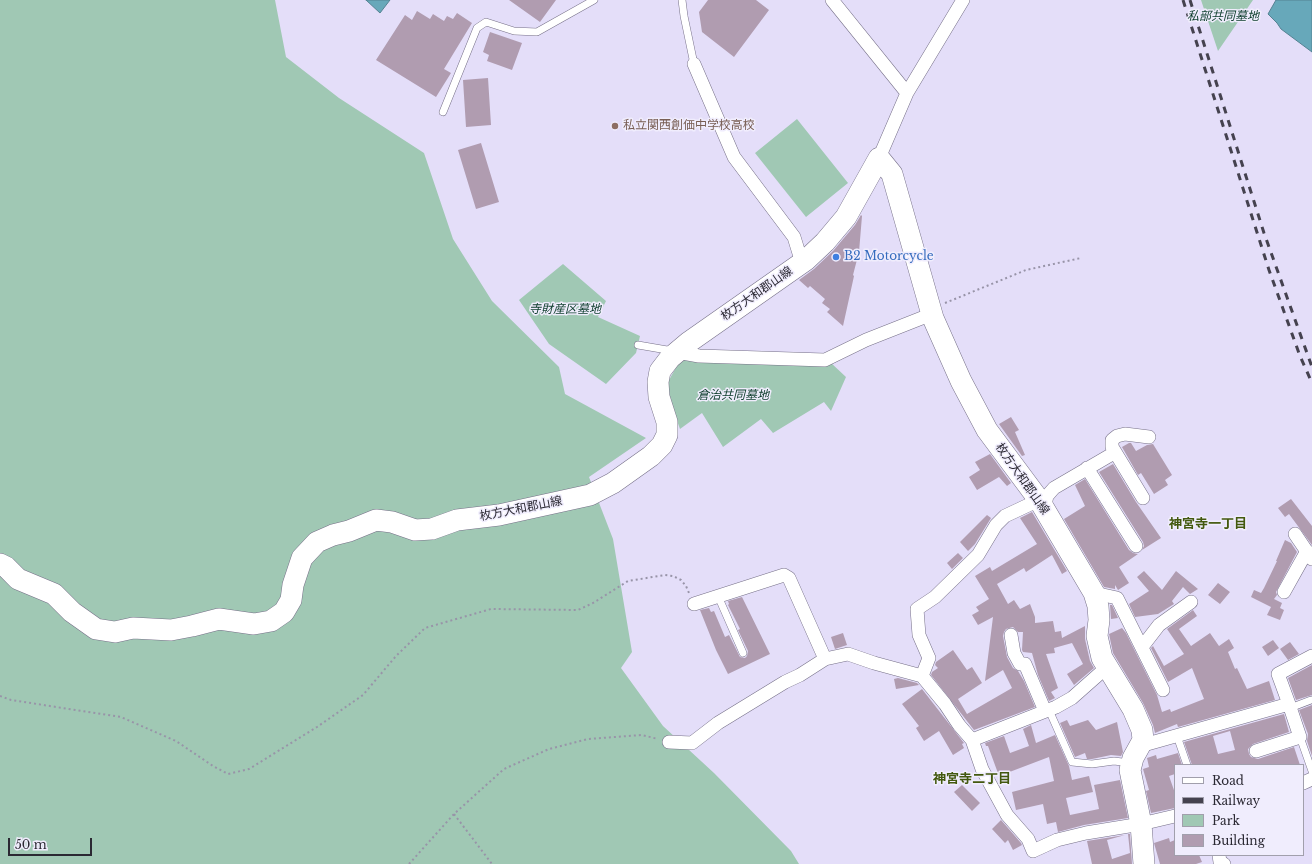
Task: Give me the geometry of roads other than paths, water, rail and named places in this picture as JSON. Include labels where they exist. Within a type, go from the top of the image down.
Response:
[{"type":"main road","name":"枚方大和郡山線","points":[[0,564],[6,567],[18,579],[54,594],[72,612],[96,629],[115,632],[133,628],[171,630],[219,619],[254,624],[271,621],[284,612],[291,600],[302,558],[317,542],[333,535],[349,531],[376,520],[392,522],[415,530],[432,528],[457,520],[499,515],[590,495],[613,483],[651,456],[662,445],[667,435],[667,422],[659,397],[658,382],[660,371],[670,358],[689,342],[802,263],[825,242],[846,217],[879,158],[892,174],[932,312],[961,381],[987,430],[1041,504],[1094,593],[1098,606],[1097,636],[1102,658],[1133,709],[1142,730],[1143,740],[1130,770],[1141,824],[1144,864]]},
{"type":"street","points":[[832,0],[907,93]]},
{"type":"street","points":[[879,158],[907,93],[963,0]]},
{"type":"street","points":[[694,64],[734,157],[794,237],[802,263]]},
{"type":"street","points":[[677,352],[699,356],[825,360],[866,340],[932,312]]},
{"type":"street","points":[[1143,498],[1114,453],[1112,440],[1117,436],[1125,434],[1149,437]]},
{"type":"street","points":[[922,676],[929,658],[919,636],[917,609],[935,597],[978,555],[996,525],[1005,516],[1041,504],[1054,488],[1114,453]]},
{"type":"street","points":[[1087,468],[1136,546]]},
{"type":"street","points":[[1284,592],[1310,555],[1296,534]]},
{"type":"street","points":[[694,604],[784,574],[789,578],[825,659]]},
{"type":"street","points":[[1094,593],[1117,598],[1163,690]]},
{"type":"street","points":[[1142,648],[1159,625],[1191,602]]},
{"type":"street","points":[[1011,635],[1014,653],[1020,664],[1025,664],[1047,711]]},
{"type":"street","points":[[669,742],[692,744],[718,723],[785,682],[800,675],[825,659],[848,654],[874,663],[922,676],[945,704],[958,725],[972,740],[982,769],[1007,815],[1028,839],[1033,851],[1057,840],[1174,816]]},
{"type":"street","points":[[1256,751],[1300,737],[1278,674],[1312,656]]},
{"type":"street","points":[[972,740],[1047,711],[1072,698],[1107,667]]},
{"type":"street","points":[[1136,755],[1177,736],[1289,706]]},
{"type":"street","points":[[1219,856],[1220,862],[1224,864]]},
{"type":"lane","points":[[443,112],[477,28],[486,22],[514,31],[537,32],[594,0]]},
{"type":"lane","points":[[682,0],[694,64]]},
{"type":"lane","points":[[638,345],[677,352]]},
{"type":"lane","points":[[718,596],[743,653]]},
{"type":"lane","points":[[1289,706],[1311,700]]},
{"type":"lane","points":[[1047,711],[1072,762],[1092,764],[1114,761],[1136,755]]},
{"type":"lane","points":[[1177,736],[1187,764]]},
{"type":"lane","points":[[1300,737],[1312,771]]},
{"type":"water","points":[[366,0],[390,0],[380,13]]},
{"type":"water","points":[[1276,0],[1312,0],[1312,52],[1281,29],[1268,14]]},
{"type":"railway","points":[[1183,0],[1269,270],[1300,356],[1312,383]]},
{"type":"railway","points":[[1190,0],[1264,233],[1312,367]]},
{"type":"place","name":"私立関西創価中学校高校","points":[[615,126]]},
{"type":"place","name":"B2 Motorcycle","points":[[836,257]]},
{"type":"district","name":"神宮寺一丁目","points":[[1208,524]]},
{"type":"district","name":"神宮寺二丁目","points":[[972,779]]},
{"type":"park label","name":"私部共同墓地","points":[[1223,17]]},
{"type":"park label","name":"寺財産区墓地","points":[[565,310]]},
{"type":"park label","name":"倉治共同墓地","points":[[733,396]]}]
